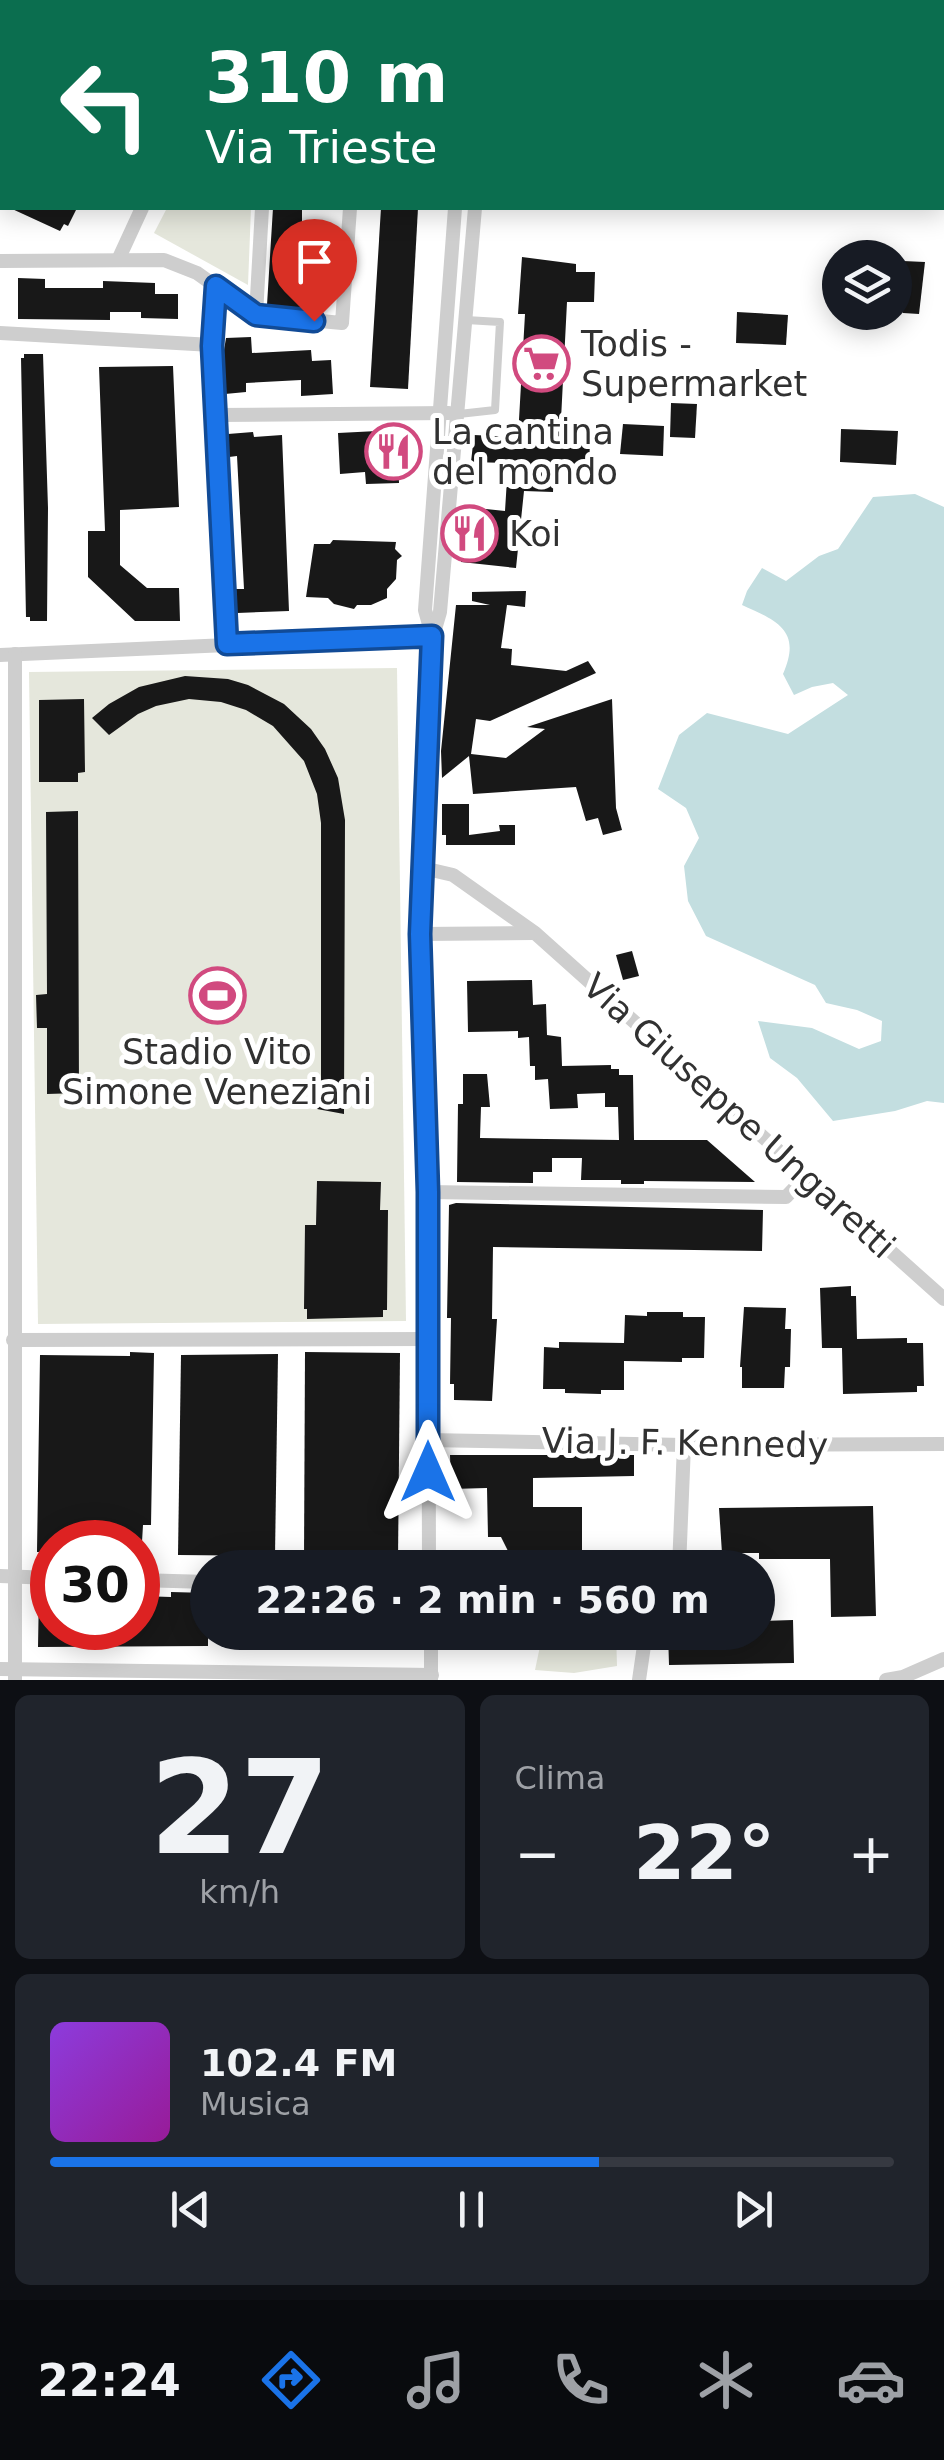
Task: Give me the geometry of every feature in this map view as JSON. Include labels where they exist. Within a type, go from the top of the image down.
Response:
[{"type":"street","points":[[118,258],[141,210]]},
{"type":"street","points":[[256,315],[262,210]]},
{"type":"street","points":[[0,261],[164,260],[184,266],[256,315],[342,324],[350,210]]},
{"type":"street","points":[[432,636],[425,610],[455,210]]},
{"type":"street","points":[[430,1550],[428,1192],[420,934],[432,636],[440,612],[460,414],[475,210]]},
{"type":"street","points":[[216,286],[212,346],[227,644]]},
{"type":"street","points":[[0,332],[212,346]]},
{"type":"street","points":[[215,415],[460,414]]},
{"type":"street","points":[[431,1650],[431,1678],[10,1673],[7,1576],[14,1340],[8,655],[432,636]]},
{"type":"street","name":"Via Giuseppe Ungaretti","points":[[423,868],[453,875],[535,934],[944,1298]]},
{"type":"street","points":[[420,934],[535,934]]},
{"type":"street","points":[[428,1192],[786,1197],[808,1175]]},
{"type":"street","points":[[14,1340],[428,1339]]},
{"type":"street","name":"Via J. F. Kennedy","points":[[427,1440],[944,1444]]},
{"type":"street","points":[[679,1550],[684,1444]]},
{"type":"street","points":[[160,1581],[190,1581]]},
{"type":"street","points":[[639,1680],[643,1650]]},
{"type":"street","points":[[886,1680],[944,1660]]},
{"type":"lane","points":[[460,414],[495,410],[500,322],[466,320]]},
{"type":"shaded area","points":[[166,210],[251,210],[248,285],[154,233]]},
{"type":"shaded area","name":"Stadio Vito Simone Veneziani","points":[[397,668],[406,1321],[38,1324],[29,672]]},
{"type":"shaded area","points":[[539,1650],[617,1650],[617,1666],[574,1673],[535,1670]]},
{"type":"water","points":[[915,494],[944,507],[944,1103],[927,1101],[895,1111],[833,1121],[797,1078],[770,1058],[758,1021],[812,1028],[859,1049],[881,1041],[882,1021],[826,1003],[815,985],[706,936],[688,901],[684,866],[699,838],[686,808],[658,789],[679,735],[707,713],[788,734],[848,695],[833,683],[794,695],[783,674],[790,647],[788,637],[766,616],[742,605],[762,568],[786,581],[819,556],[838,549],[873,497]]},
{"type":"building","points":[[14,210],[76,210],[68,226],[64,224],[60,231]]},
{"type":"building","points":[[273,210],[302,210],[302,249],[313,256],[311,301],[306,301],[306,309],[267,305]]},
{"type":"building","points":[[381,210],[418,210],[408,389],[370,387]]},
{"type":"building","points":[[522,257],[576,264],[576,272],[595,272],[594,302],[567,302],[560,439],[590,442],[589,467],[554,466],[553,492],[524,491],[516,568],[461,562],[467,507],[505,511],[508,463],[471,462],[474,435],[518,437],[525,314],[518,314]]},
{"type":"building","points":[[912,261],[925,262],[919,314],[912,314]]},
{"type":"building","points":[[18,278],[45,279],[45,288],[103,288],[103,281],[155,283],[155,294],[178,294],[178,319],[141,318],[141,312],[110,312],[110,320],[18,319]]},
{"type":"building","points":[[737,312],[788,315],[786,345],[736,343]]},
{"type":"building","points":[[251,337],[252,353],[311,350],[312,361],[331,360],[333,394],[301,396],[301,380],[246,383],[246,392],[225,394],[226,338]]},
{"type":"building","points":[[24,354],[43,354],[47,621],[30,621],[26,617],[21,358]]},
{"type":"building","points":[[173,366],[179,507],[120,510],[120,565],[147,588],[179,588],[180,621],[135,621],[88,577],[88,531],[105,531],[99,367]]},
{"type":"building","points":[[671,403],[697,404],[695,438],[670,437]]},
{"type":"building","points":[[623,424],[664,426],[663,456],[620,454]]},
{"type":"building","points":[[841,429],[898,431],[896,465],[840,462]]},
{"type":"building","points":[[397,430],[403,454],[398,455],[399,483],[366,484],[365,472],[340,474],[338,433]]},
{"type":"building","points":[[253,432],[254,437],[282,435],[289,611],[237,613],[236,589],[244,589],[237,456],[229,457],[228,434]]},
{"type":"building","points":[[333,540],[396,542],[395,549],[402,556],[397,560],[396,579],[387,589],[387,598],[354,609],[334,604],[328,598],[306,597],[314,544],[330,544]]},
{"type":"building","points":[[526,591],[525,607],[507,605],[501,648],[512,649],[511,665],[566,671],[588,661],[596,673],[490,721],[476,719],[471,754],[506,758],[545,729],[527,727],[612,699],[616,808],[622,830],[603,835],[598,818],[586,821],[576,787],[473,794],[469,756],[442,778],[441,751],[456,605],[490,605],[472,601],[472,592]]},
{"type":"building","points":[[185,676],[228,679],[284,704],[311,729],[338,778],[345,820],[344,1114],[317,1109],[321,1089],[321,823],[317,794],[304,761],[273,726],[246,710],[221,702],[189,699],[156,706],[109,735],[92,718],[139,687]]},
{"type":"building","points":[[84,699],[85,772],[78,773],[78,782],[39,782],[39,700]]},
{"type":"building","points":[[442,804],[469,804],[469,835],[500,831],[499,825],[515,825],[515,845],[446,845],[446,835],[442,835]]},
{"type":"building","points":[[78,811],[79,1093],[47,1094],[47,1028],[37,1028],[36,995],[47,994],[46,812]]},
{"type":"building","points":[[632,951],[639,976],[623,980],[616,955]]},
{"type":"building","points":[[532,980],[533,1005],[546,1004],[547,1035],[561,1037],[562,1066],[611,1065],[611,1069],[619,1069],[619,1075],[633,1075],[634,1140],[707,1140],[755,1182],[621,1184],[621,1180],[581,1180],[582,1158],[552,1158],[552,1172],[533,1172],[533,1183],[457,1182],[458,1104],[463,1104],[463,1074],[487,1074],[490,1107],[481,1107],[480,1138],[619,1140],[618,1107],[605,1107],[605,1093],[577,1094],[578,1108],[550,1109],[548,1079],[535,1080],[535,1066],[530,1066],[529,1037],[518,1038],[518,1031],[468,1032],[467,981]]},
{"type":"building","points":[[317,1181],[381,1182],[380,1210],[388,1210],[387,1310],[383,1310],[383,1317],[307,1319],[305,1225],[316,1225]]},
{"type":"building","points":[[449,1205],[763,1210],[762,1251],[493,1247],[492,1319],[497,1319],[492,1401],[454,1400],[454,1384],[450,1384],[451,1318],[447,1318]]},
{"type":"building","points":[[851,1286],[851,1296],[856,1296],[857,1339],[907,1338],[907,1343],[923,1343],[924,1386],[917,1386],[917,1392],[843,1394],[842,1348],[822,1348],[820,1288]]},
{"type":"building","points":[[744,1307],[786,1308],[785,1329],[791,1329],[790,1367],[785,1367],[784,1388],[742,1388]]},
{"type":"building","points":[[647,1312],[683,1312],[683,1317],[705,1317],[704,1358],[682,1358],[682,1362],[624,1361],[624,1390],[601,1390],[601,1394],[543,1389],[544,1347],[559,1348],[559,1342],[624,1343],[625,1315],[647,1316]]},
{"type":"building","points":[[130,1352],[154,1353],[151,1520],[37,1520],[40,1355],[130,1356]]},
{"type":"building","points":[[305,1352],[400,1353],[398,1550],[304,1550]]},
{"type":"building","points":[[278,1354],[275,1550],[190,1550],[190,1555],[178,1555],[181,1355]]},
{"type":"building","points":[[450,1455],[634,1455],[634,1476],[533,1478],[533,1507],[582,1507],[582,1550],[508,1550],[501,1537],[488,1537],[487,1488],[451,1489]]},
{"type":"building","points":[[873,1506],[876,1616],[831,1617],[830,1559],[775,1559],[775,1550],[722,1550],[719,1508]]},
{"type":"building","points":[[171,1592],[190,1593],[190,1646],[160,1646],[160,1597],[171,1597]]},
{"type":"building","points":[[793,1620],[794,1663],[669,1665],[669,1650],[775,1650],[775,1621]]},
{"type":"place","name":"Todis - Supermarket","points":[[542,364]]},
{"type":"place","name":"La cantina del mondo","points":[[393,452]]},
{"type":"place","name":"Koi","points":[[470,534]]},
{"type":"place","name":"Stadio Vito Simone Veneziani","points":[[217,996]]},
{"type":"route","points":[[314,321],[256,315],[216,286],[212,346],[227,644],[432,636],[420,934],[428,1192],[428,1472]]}]
